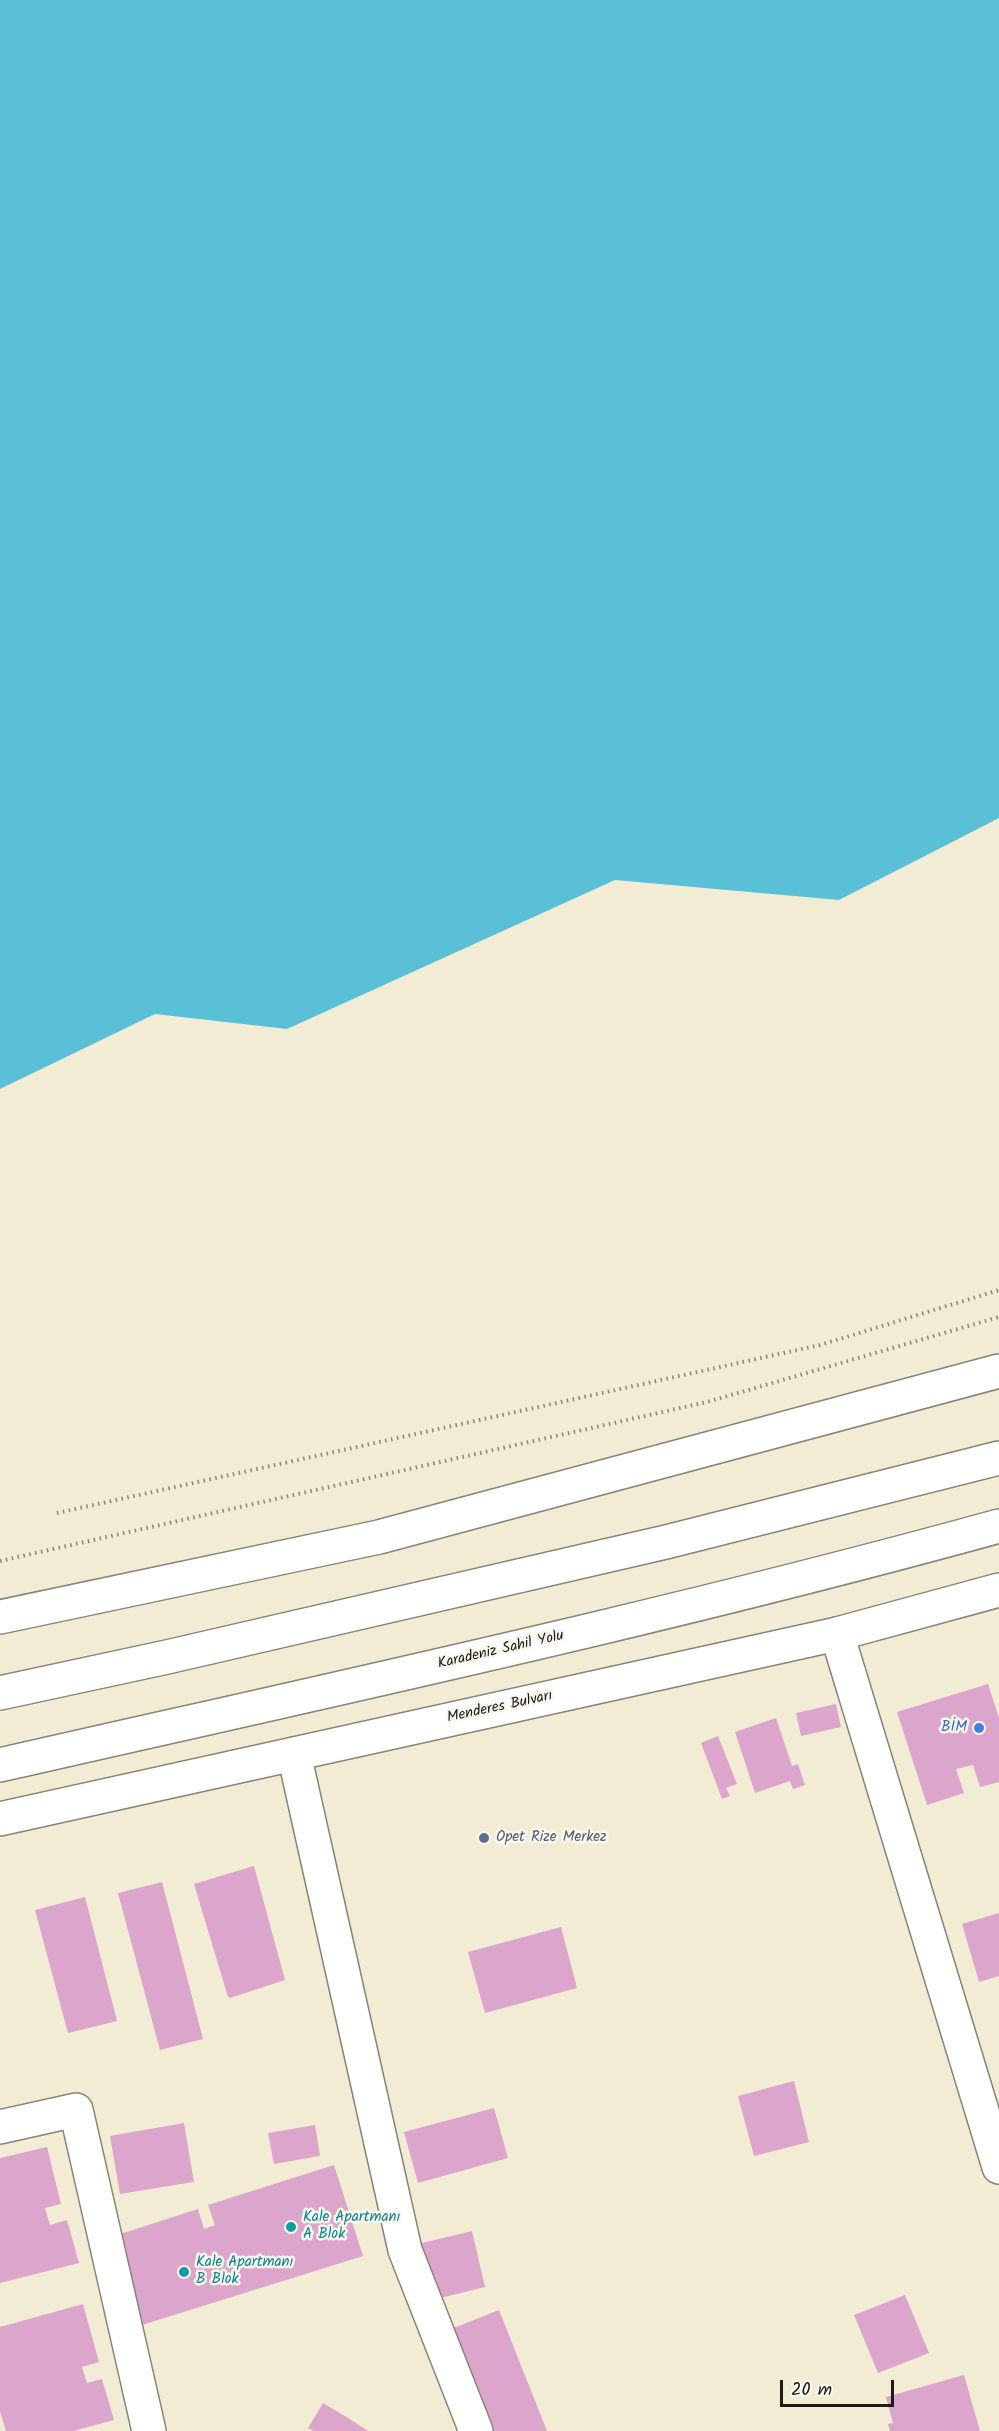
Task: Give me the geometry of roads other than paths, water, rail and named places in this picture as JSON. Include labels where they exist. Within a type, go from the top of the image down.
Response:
[{"type":"main road","points":[[0,1617],[379,1537],[999,1371]]},
{"type":"main road","points":[[0,1693],[179,1655],[666,1542],[999,1458]]},
{"type":"main road","name":"Karadeniz Sahil Yolu","points":[[0,1765],[512,1649],[841,1569],[999,1526]]},
{"type":"main road","name":"Menderes Bulvarı","points":[[0,1819],[837,1634],[999,1590]]},
{"type":"main road","points":[[837,1634],[999,2167]]},
{"type":"main road","points":[[294,1754],[405,2250],[476,2431]]},
{"type":"main road","points":[[0,2127],[76,2110],[149,2431]]},
{"type":"water","points":[[0,0],[999,0],[999,818],[839,900],[615,880],[287,1029],[155,1014],[0,1089]]},
{"type":"place","name":"BİM","points":[[979,1728]]},
{"type":"place","name":"Opet Rize Merkez","points":[[484,1838]]},
{"type":"place","name":"Kale Apartmanı A Blok","points":[[291,2227]]},
{"type":"place","name":"Kale Apartmanı B Blok","points":[[184,2272]]}]
